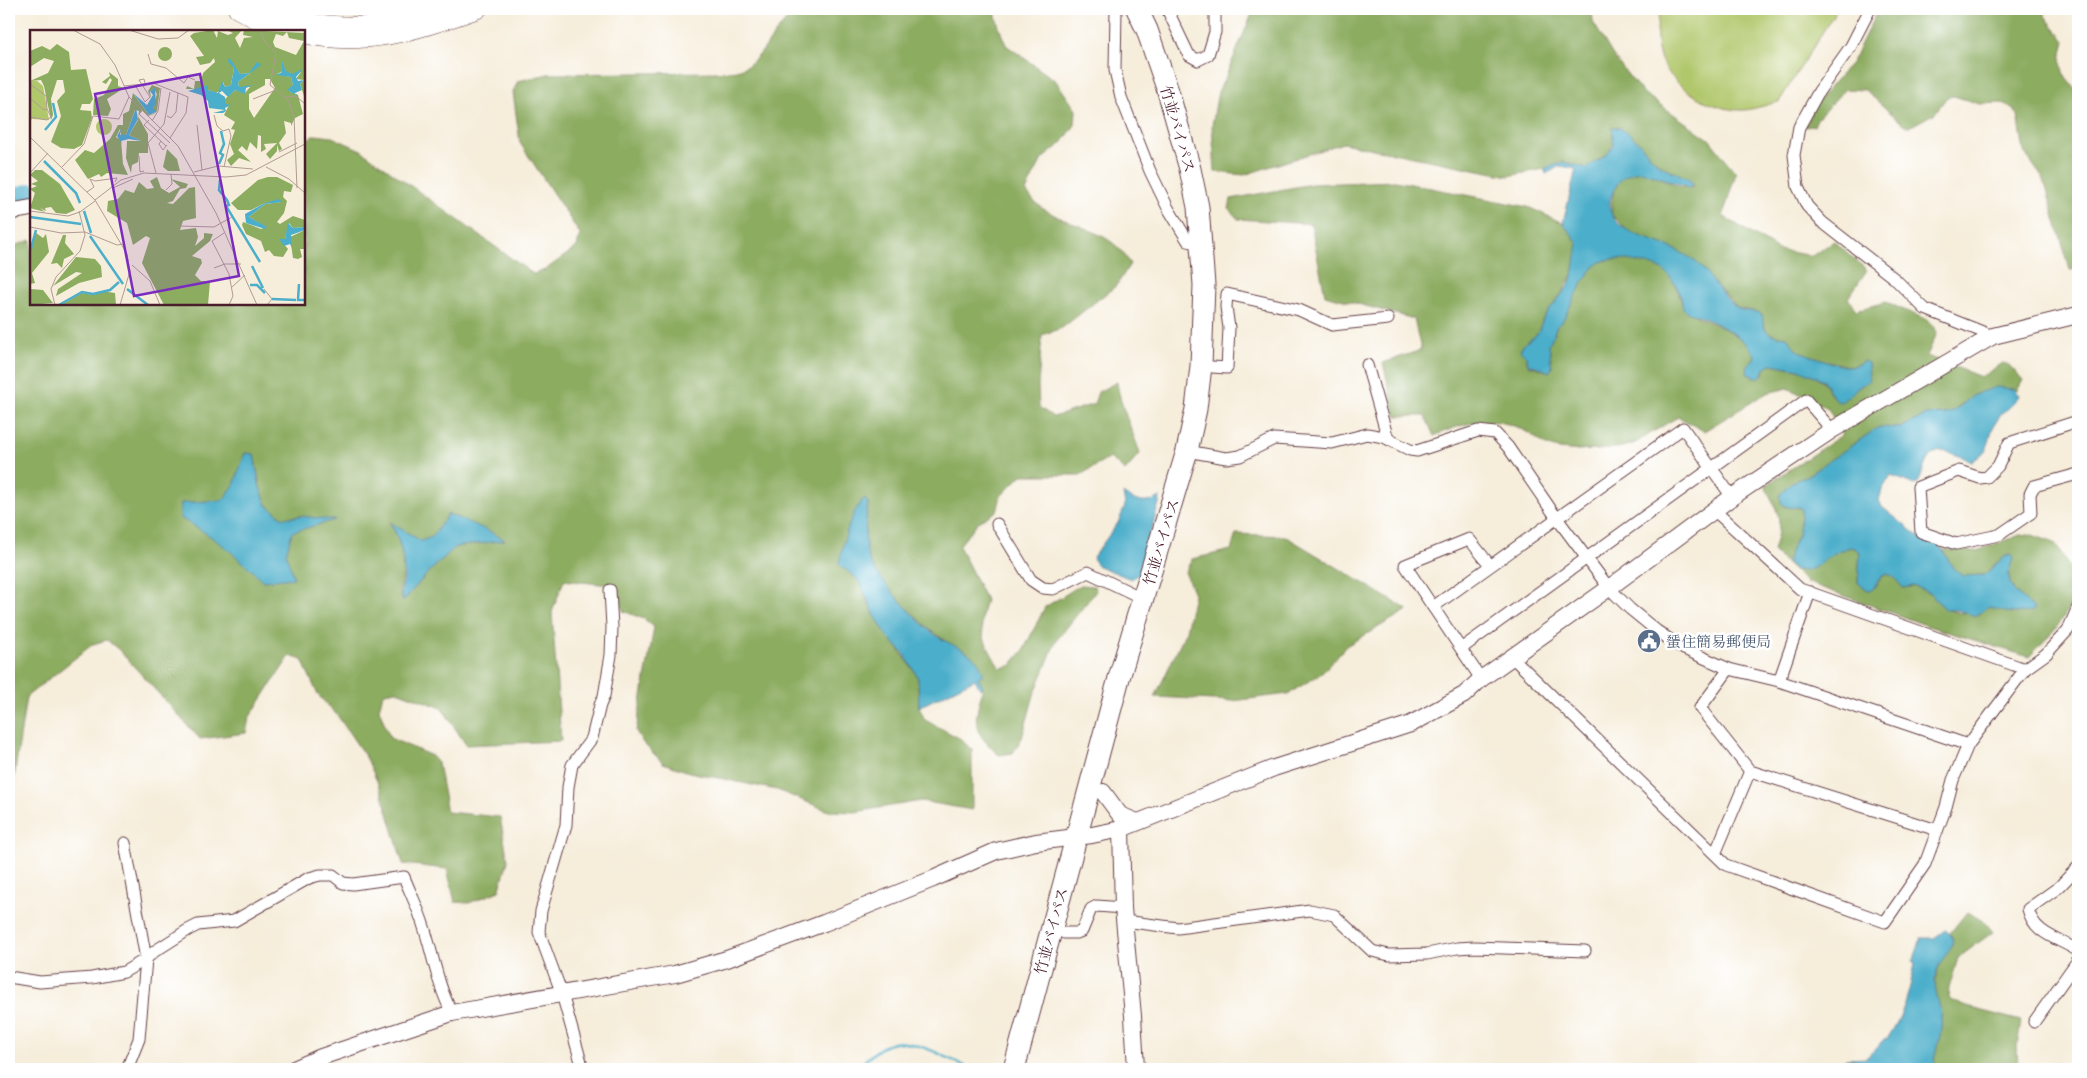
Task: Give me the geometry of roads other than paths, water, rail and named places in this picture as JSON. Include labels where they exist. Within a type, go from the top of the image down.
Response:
[{"type":"highway","name":"竹並バイパス","points":[[1025,1069],[1064,934],[1119,678],[1192,453],[1201,366],[1204,285],[1202,244],[1190,169],[1168,91],[1147,30],[1137,9]]},
{"type":"highway","name":"竹並バイパス","points":[[1014,1069],[1084,836],[1103,792],[1128,687],[1170,552],[1212,367],[1214,286],[1208,204],[1179,90],[1149,9]]},
{"type":"main road","points":[[237,9],[271,16],[301,30]]},
{"type":"main road","points":[[307,33],[342,26],[373,26],[399,22],[442,9]]},
{"type":"main road","points":[[307,33],[374,38],[401,34],[478,9]]},
{"type":"main road","points":[[271,16],[301,30]]},
{"type":"street","points":[[1116,9],[1115,70],[1128,114],[1168,208],[1188,241],[1202,244]]},
{"type":"street","points":[[1167,9],[1189,55],[1198,60],[1208,55],[1215,32],[1215,9]]},
{"type":"street","points":[[1870,9],[1851,46],[1819,91],[1799,127],[1794,155],[1798,187],[1807,206],[1822,222],[1895,279],[1925,309],[1980,329],[1993,336]]},
{"type":"street","points":[[9,212],[30,208]]},
{"type":"street","points":[[1212,367],[1227,368],[1230,328],[1226,307],[1227,294],[1299,310],[1332,326],[1388,319]]},
{"type":"street","points":[[294,1069],[321,1057],[452,1013],[675,974],[727,959],[851,912],[996,850],[1121,829],[1274,768],[1411,724],[1464,695],[1481,679],[1732,497],[1832,430],[1993,336],[2078,315]]},
{"type":"street","points":[[1367,365],[1388,438]]},
{"type":"street","points":[[1462,648],[1806,400],[1832,430]]},
{"type":"street","points":[[2078,422],[2009,443],[1998,466],[1987,477],[1980,478],[1959,471],[1918,487],[1921,532],[1956,544],[1999,535],[2031,513],[2030,494],[2034,486],[2078,474]]},
{"type":"street","points":[[1433,607],[1556,517],[1683,428],[1732,497]]},
{"type":"street","points":[[1192,453],[1226,458],[1240,456],[1274,439],[1332,443],[1367,434],[1388,438],[1410,450],[1417,451],[1478,431],[1494,433],[1508,447],[1556,517],[1609,588],[1658,631],[1684,649],[1729,669],[1779,681],[1968,746]]},
{"type":"street","points":[[1715,511],[1800,589],[2025,669]]},
{"type":"street","points":[[997,524],[1030,580],[1042,588],[1053,589],[1088,572],[1144,599]]},
{"type":"street","points":[[1481,679],[1406,566],[1469,539],[1490,565]]},
{"type":"street","points":[[584,1069],[562,994],[539,932],[541,911],[566,825],[568,787],[572,765],[592,738],[604,696],[611,655],[610,590]]},
{"type":"street","points":[[1779,681],[1810,592]]},
{"type":"street","points":[[1512,657],[1726,864],[1885,922],[1926,864],[1954,780],[1968,746],[2025,669],[2046,654],[2068,630],[2078,608]]},
{"type":"street","points":[[1729,669],[1700,708],[1750,771],[1937,830]]},
{"type":"street","points":[[1715,854],[1750,771]]},
{"type":"street","points":[[1103,792],[1120,815],[1137,822]]},
{"type":"street","points":[[1121,829],[1123,915],[1136,1069]]},
{"type":"street","points":[[125,842],[146,959],[139,1039],[127,1069]]},
{"type":"street","points":[[2078,867],[2059,886],[2028,910],[2034,925],[2042,932],[2078,951]]},
{"type":"street","points":[[9,978],[40,982],[92,978],[124,972],[198,925],[234,921],[309,878],[320,875],[333,875],[343,883],[353,884],[404,877],[423,924],[435,972],[452,1013]]},
{"type":"street","points":[[1064,934],[1082,931],[1091,909],[1098,906],[1123,915],[1178,928],[1310,910],[1334,915],[1372,951],[1390,955],[1427,954],[1457,948],[1474,947],[1585,950]]},
{"type":"street","points":[[2034,1022],[2078,960]]},
{"type":"water","points":[[1612,127],[1619,128],[1631,135],[1655,161],[1693,183],[1691,188],[1641,171],[1628,174],[1616,186],[1610,202],[1611,213],[1616,221],[1634,233],[1689,257],[1702,267],[1730,302],[1739,309],[1762,314],[1764,326],[1768,332],[1787,337],[1796,349],[1801,352],[1839,365],[1852,367],[1864,361],[1868,363],[1869,379],[1866,383],[1841,402],[1836,401],[1823,380],[1799,369],[1771,364],[1766,367],[1760,378],[1747,374],[1748,365],[1754,360],[1755,355],[1750,348],[1723,327],[1686,311],[1677,288],[1665,272],[1648,264],[1617,259],[1603,261],[1586,277],[1563,320],[1557,326],[1549,345],[1552,368],[1549,372],[1533,365],[1529,366],[1526,356],[1520,350],[1524,344],[1537,334],[1544,317],[1569,285],[1574,270],[1578,243],[1563,223],[1576,169],[1560,166],[1546,174],[1544,169],[1563,162],[1587,168],[1606,155],[1614,146]]},
{"type":"water","points":[[1996,387],[2013,389],[2019,395],[1994,425],[1984,452],[1972,461],[1952,453],[1934,453],[1925,465],[1918,483],[1914,485],[1891,475],[1882,490],[1879,500],[1882,507],[1918,536],[1939,543],[1953,568],[1963,576],[1984,575],[2004,557],[2012,555],[2013,559],[2009,576],[2012,588],[2034,608],[2033,611],[2011,613],[1989,607],[1975,616],[1958,610],[1945,610],[1932,594],[1913,586],[1903,588],[1893,576],[1887,574],[1881,577],[1872,590],[1868,590],[1858,583],[1860,552],[1853,547],[1840,550],[1808,571],[1795,570],[1787,563],[1798,535],[1802,510],[1800,507],[1783,505],[1780,499],[1780,495],[1792,482],[1805,477],[1879,427],[1900,428],[1926,415],[1953,412],[1975,394]]},
{"type":"water","points":[[245,453],[254,454],[260,488],[267,505],[283,518],[301,516],[335,520],[292,532],[286,554],[294,578],[263,581],[224,546],[180,518],[181,503],[223,500],[234,485]]},
{"type":"water","points":[[1123,493],[1141,502],[1155,500],[1160,497],[1139,574],[1131,579],[1096,565],[1093,557],[1118,523],[1125,506]]},
{"type":"water","points":[[865,498],[868,504],[865,530],[866,544],[871,564],[894,594],[920,621],[938,636],[967,652],[978,662],[983,675],[978,677],[983,687],[980,689],[975,679],[919,707],[918,679],[915,672],[904,654],[887,636],[874,614],[860,583],[839,565],[851,520]]},
{"type":"water","points":[[448,514],[487,530],[505,540],[455,547],[403,601],[401,593],[404,579],[402,554],[390,522],[421,541],[432,537]]},
{"type":"water","points":[[1945,930],[1950,935],[1952,945],[1936,972],[1936,990],[1941,1022],[1933,1069],[1835,1069],[1846,1059],[1867,1058],[1885,1038],[1887,1039],[1898,1021],[1905,1003],[1915,963],[1913,962],[1921,938],[1934,938]]},
{"type":"waterway","points":[[293,28],[312,9]]},
{"type":"waterway","points":[[9,197],[30,191]]},
{"type":"waterway","points":[[857,1069],[879,1049],[894,1043],[923,1047],[970,1069]]},
{"type":"place","name":"蜑住簡易郵便局","points":[[1649,641]]}]
